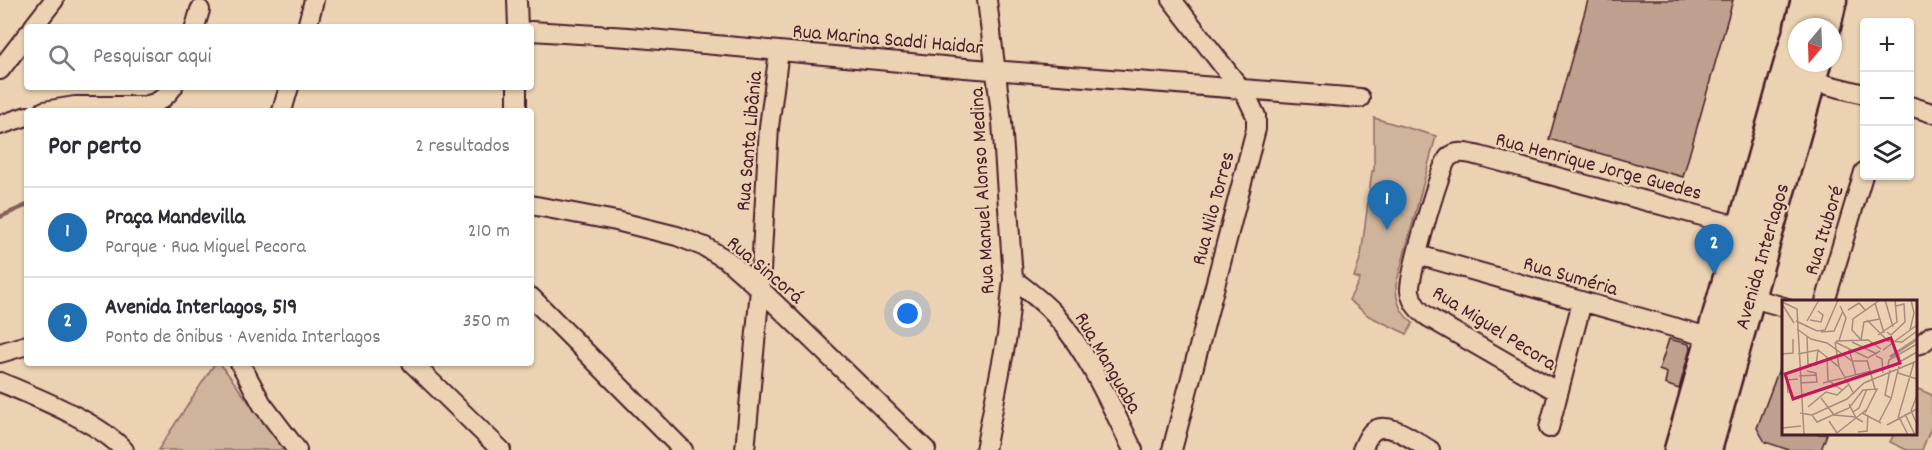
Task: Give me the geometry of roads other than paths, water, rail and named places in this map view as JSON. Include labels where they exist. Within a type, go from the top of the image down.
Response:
[{"type":"main road","points":[[1801,18],[1806,0]]},
{"type":"main road","points":[[1828,18],[1833,0]]},
{"type":"main road","name":"Avenida Interlagos","points":[[1679,450],[1788,66]]},
{"type":"main road","name":"Avenida Interlagos","points":[[1707,450],[1814,72]]},
{"type":"street","points":[[35,24],[54,0]]},
{"type":"street","points":[[308,24],[314,0]]},
{"type":"street","points":[[516,0],[518,24]]},
{"type":"street","name":"Rua Manuel Alonso Medina","points":[[985,450],[1007,336],[1013,279],[1005,163],[987,0]]},
{"type":"street","name":"Rua Nilo Torres","points":[[1172,0],[1252,105],[1256,116],[1256,129],[1172,450]]},
{"type":"street","name":"Rua Marina Saddi Haidar","points":[[534,31],[1360,98]]},
{"type":"street","points":[[0,70],[24,39]]},
{"type":"street","name":"Rua Santa Libânia","points":[[745,450],[760,289],[769,127],[779,51]]},
{"type":"street","points":[[1814,72],[1860,92]]},
{"type":"street","points":[[63,108],[153,105],[170,90]]},
{"type":"street","points":[[283,108],[288,90]]},
{"type":"street","points":[[517,108],[518,90]]},
{"type":"street","points":[[1914,107],[1932,113]]},
{"type":"street","points":[[0,125],[24,117]]},
{"type":"street","name":"Rua Henrique Jorge Guedes","points":[[1447,159],[1457,153],[1480,156],[1742,227]]},
{"type":"street","name":"Rua Miguel Pecora","points":[[1447,159],[1438,182],[1410,284],[1411,296],[1416,307],[1428,317],[1558,392]]},
{"type":"street","name":"Rua Ituboré","points":[[1826,300],[1862,180]]},
{"type":"street","name":"Rua Sincorá","points":[[534,206],[616,221],[676,236],[705,247],[727,260],[760,289],[926,450]]},
{"type":"street","name":"Rua Suméria","points":[[1418,255],[1712,338]]},
{"type":"street","name":"Rua Manguaba","points":[[1013,279],[1053,312],[1065,327],[1098,381],[1132,450]]},
{"type":"street","points":[[1749,297],[1782,306]]},
{"type":"street","points":[[534,300],[683,450]]},
{"type":"street","points":[[1549,428],[1582,302]]},
{"type":"street","points":[[1917,345],[1922,344],[1932,335]]},
{"type":"street","points":[[0,354],[24,346]]},
{"type":"street","points":[[242,366],[262,404],[297,450]]},
{"type":"street","points":[[415,366],[501,450]]},
{"type":"street","points":[[0,382],[76,417],[116,441],[124,450]]},
{"type":"street","points":[[1362,450],[1371,433],[1386,427],[1430,450]]},
{"type":"waterway","points":[[0,217],[24,206]]},
{"type":"place","name":"Praça Mandevilla","points":[[1387,230]]},
{"type":"place","name":"Avenida Interlagos, 519","points":[[1714,274]]}]
